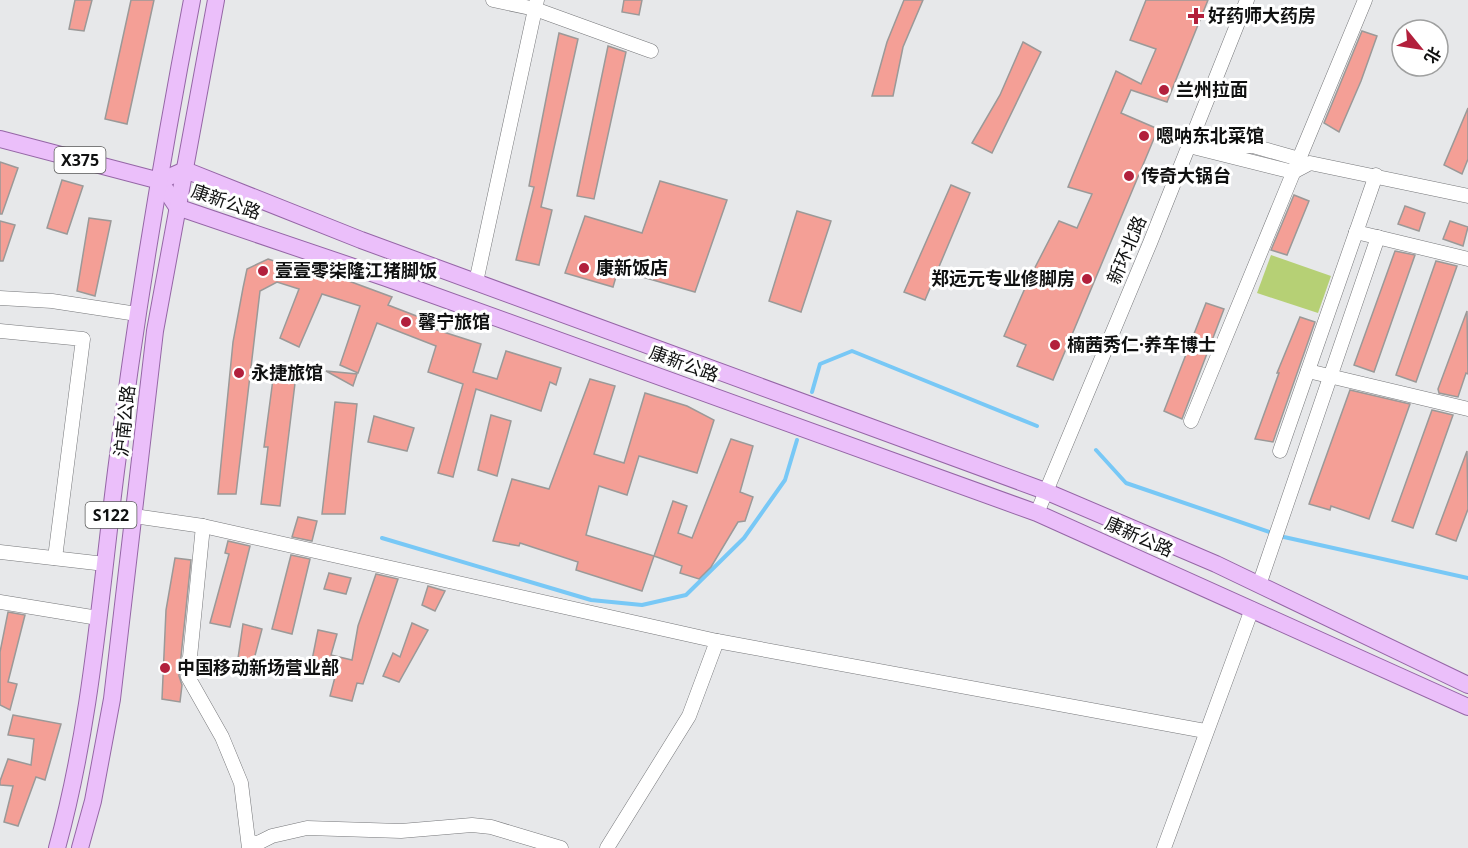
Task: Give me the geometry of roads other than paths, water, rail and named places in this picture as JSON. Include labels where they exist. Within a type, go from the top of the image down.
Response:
[{"type":"main road","name":"沪南公路","points":[[57,848],[71,797],[98,618],[137,314],[192,0]]},
{"type":"main road","name":"沪南公路","points":[[80,848],[93,801],[112,699],[154,331],[216,0]]},
{"type":"main road","name":"X375","points":[[0,139],[160,181]]},
{"type":"main road","name":"康新公路","points":[[1468,685],[1258,585],[1045,491],[476,282],[185,170],[160,181],[177,207],[386,278],[1037,513],[1468,707]]},
{"type":"street","points":[[493,0],[536,5],[651,51]]},
{"type":"street","name":"新环北路","points":[[1037,513],[1190,146],[1247,0]]},
{"type":"street","points":[[1191,421],[1365,0]]},
{"type":"street","points":[[476,282],[536,5]]},
{"type":"street","points":[[1190,146],[1254,146],[1299,159]]},
{"type":"street","points":[[1190,146],[1293,172],[1310,163],[1468,196]]},
{"type":"street","points":[[1280,452],[1376,175]]},
{"type":"street","points":[[1356,232],[1468,259]]},
{"type":"street","points":[[1258,585],[1378,237]]},
{"type":"street","points":[[0,298],[52,301],[137,314]]},
{"type":"street","points":[[0,331],[83,339],[56,558]]},
{"type":"street","points":[[1308,371],[1468,409]]},
{"type":"street","points":[[134,516],[203,526],[717,641],[1205,731]]},
{"type":"street","points":[[203,526],[188,677],[222,737],[241,783],[249,845],[283,832],[307,828],[401,831],[472,825],[491,827],[561,848]]},
{"type":"street","points":[[0,552],[105,564]]},
{"type":"street","points":[[0,602],[98,618]]},
{"type":"street","points":[[1164,848],[1205,731],[1252,609]]},
{"type":"street","points":[[607,848],[689,716],[717,641]]},
{"type":"waterway","points":[[812,392],[820,364],[852,351],[1037,426]]},
{"type":"waterway","points":[[382,538],[591,600],[642,605],[686,595],[744,538],[785,480],[797,440]]},
{"type":"waterway","points":[[1096,450],[1126,483],[1284,537],[1468,578]]},
{"type":"place","name":"好药师大药房","points":[[1196,16]]},
{"type":"place","name":"兰州拉面","points":[[1164,90]]},
{"type":"place","name":"嗯呐东北菜馆","points":[[1144,136]]},
{"type":"place","name":"传奇大锅台","points":[[1129,176]]},
{"type":"place","name":"康新饭店","points":[[584,268]]},
{"type":"place","name":"壹壹零柒隆江猪脚饭","points":[[263,271]]},
{"type":"place","name":"郑远元专业修脚房","points":[[1087,279]]},
{"type":"place","name":"馨宁旅馆","points":[[406,322]]},
{"type":"place","name":"楠茜秀仁·养车博士","points":[[1055,345]]},
{"type":"place","name":"永捷旅馆","points":[[239,373]]},
{"type":"place","name":"中国移动新场营业部","points":[[165,668]]}]
